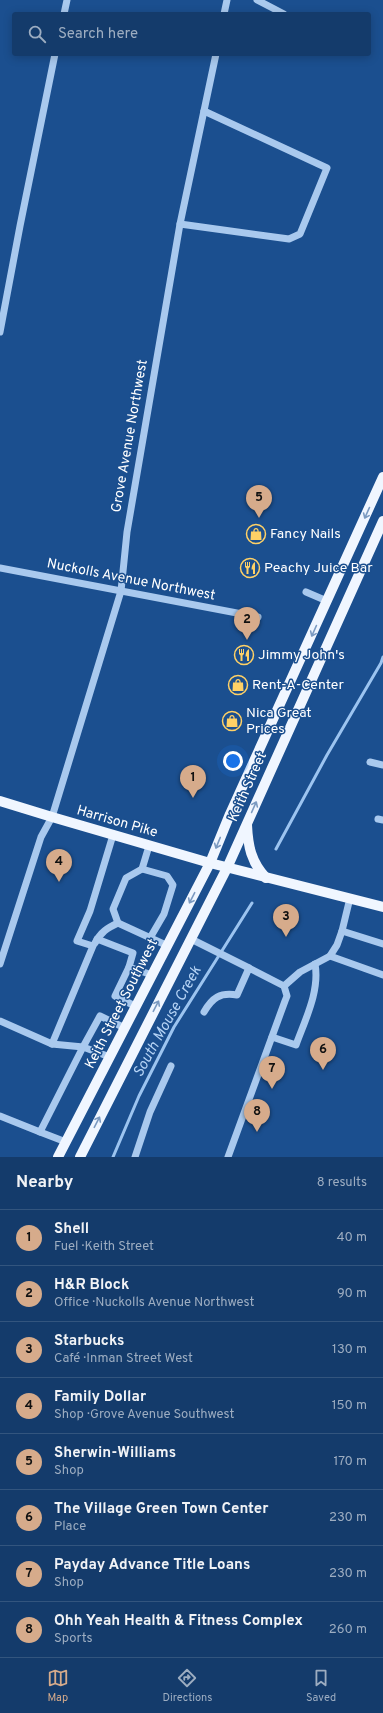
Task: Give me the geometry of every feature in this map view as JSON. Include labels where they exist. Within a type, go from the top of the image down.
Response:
[{"type":"main road","name":"Keith Street","points":[[210,863],[233,808],[383,477]]},
{"type":"main road","name":"Keith Street","points":[[227,868],[383,521]]},
{"type":"main road","points":[[327,601],[343,608]]},
{"type":"main road","name":"Harrison Pike","points":[[0,801],[52,818],[227,868],[383,907]]},
{"type":"main road","points":[[247,824],[248,840],[256,868],[266,878]]},
{"type":"main road","name":"Keith Street Southwest","points":[[58,1157],[210,863]]},
{"type":"main road","points":[[66,1142],[81,1154],[227,868]]},
{"type":"main road","points":[[110,1057],[126,1066]]},
{"type":"street","points":[[64,12],[67,0]]},
{"type":"street","points":[[224,12],[227,0]]},
{"type":"street","points":[[257,0],[280,12]]},
{"type":"street","points":[[0,332],[20,226],[56,56]]},
{"type":"street","name":"Grove Avenue Northwest","points":[[0,964],[41,837],[52,818],[121,591],[127,532],[180,224],[216,56]]},
{"type":"street","points":[[180,224],[289,239],[300,234],[327,168],[204,111]]},
{"type":"street","name":"Nuckolls Avenue Northwest","points":[[0,568],[258,617]]},
{"type":"street","points":[[306,592],[327,601]]},
{"type":"street","points":[[370,762],[383,765]]},
{"type":"street","points":[[113,836],[90,911],[77,941],[95,943],[134,953],[130,967],[115,996],[135,1006]]},
{"type":"street","points":[[149,846],[142,869],[126,878],[113,909],[118,923],[168,946]]},
{"type":"street","points":[[142,869],[167,876],[173,885],[164,914],[150,938]]},
{"type":"street","points":[[284,986],[296,976],[330,956],[337,945],[350,898]]},
{"type":"street","points":[[52,1044],[95,943],[100,934],[108,927],[118,923]]},
{"type":"street","points":[[342,930],[383,944]]},
{"type":"street","points":[[191,939],[284,986],[287,996],[228,1157]]},
{"type":"street","points":[[330,956],[383,975]]},
{"type":"street","points":[[272,1037],[296,1045],[316,986],[317,974],[315,964]]},
{"type":"street","points":[[130,967],[152,975]]},
{"type":"street","points":[[204,1012],[208,1005],[217,996],[224,994],[237,995],[249,968]]},
{"type":"street","points":[[40,1132],[82,1048],[100,1016],[125,1028]]},
{"type":"street","points":[[0,1021],[52,1044],[82,1048],[110,1057]]},
{"type":"street","points":[[135,1157],[150,1112],[171,1066]]},
{"type":"street","points":[[0,1116],[66,1142]]},
{"type":"waterway","name":"South Mouse Creek","points":[[276,849],[327,755],[381,663],[383,657]]},
{"type":"waterway","name":"South Mouse Creek","points":[[113,1157],[139,1096],[174,1027],[252,903]]},
{"type":"place","name":"Sherwin-Williams","points":[[259,518]]},
{"type":"place","name":"Fancy Nails","points":[[256,534]]},
{"type":"place","name":"Peachy Juice Bar","points":[[250,568]]},
{"type":"place","name":"H&R Block","points":[[247,640]]},
{"type":"place","name":"Jimmy John's","points":[[244,655]]},
{"type":"place","name":"Rent-A-Center","points":[[238,685]]},
{"type":"place","name":"Nica Great Prices","points":[[232,721]]},
{"type":"place","name":"Shell","points":[[193,798]]},
{"type":"place","name":"Family Dollar","points":[[59,882]]},
{"type":"place","name":"Starbucks","points":[[286,937]]},
{"type":"place","name":"The Village Green Town Center","points":[[323,1070]]},
{"type":"place","name":"Payday Advance Title Loans","points":[[272,1089]]},
{"type":"place","name":"Ohh Yeah Health & Fitness Complex","points":[[257,1132]]}]
